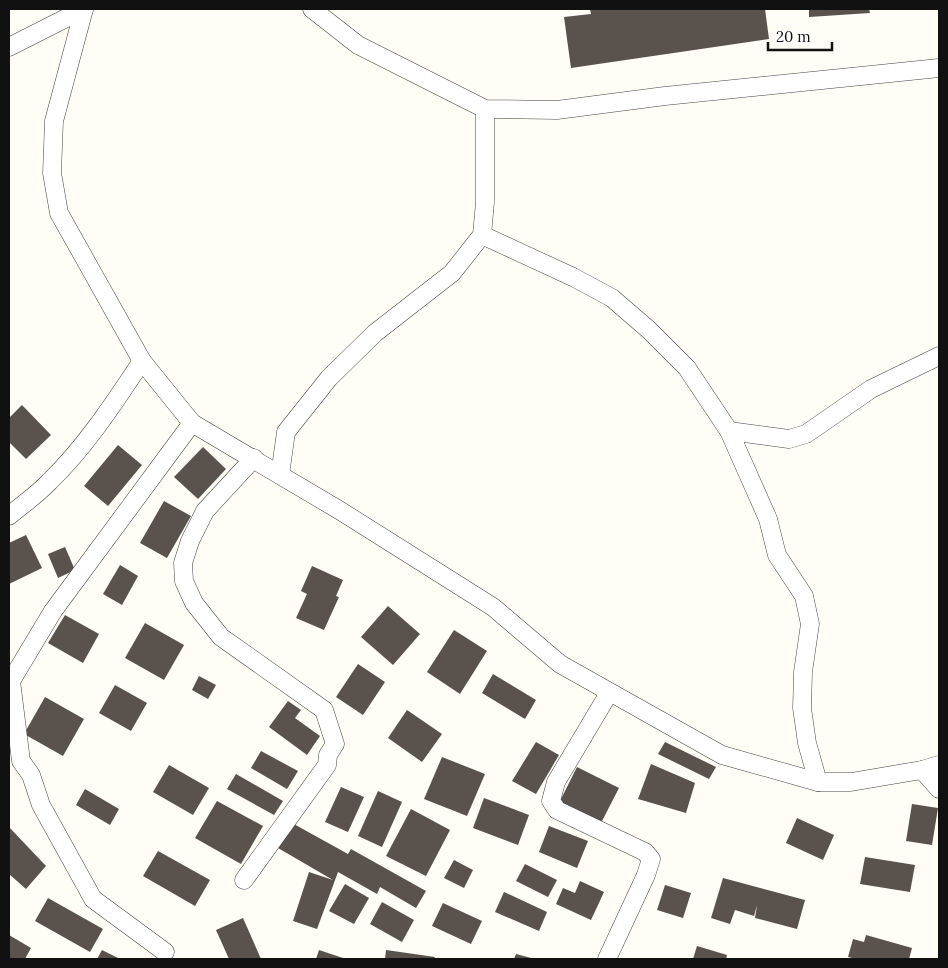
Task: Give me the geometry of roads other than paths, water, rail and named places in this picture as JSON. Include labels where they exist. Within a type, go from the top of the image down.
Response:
[{"type":"street","points":[[9,47],[84,9]]},
{"type":"street","points":[[84,9],[54,121],[52,173],[59,213],[142,361],[192,423],[254,458],[493,607],[560,664],[722,755],[818,782],[851,782],[922,770],[939,765]]},
{"type":"street","points":[[312,9],[358,45],[485,109],[556,110],[665,96],[939,68]]},
{"type":"street","points":[[280,474],[286,432],[329,378],[375,333],[452,273],[482,235],[485,202],[485,109]]},
{"type":"street","points":[[482,235],[573,277],[612,298],[649,330],[687,368],[729,430],[768,519],[777,555],[804,596],[810,624],[803,672],[802,708],[807,743],[818,782]]},
{"type":"street","points":[[729,430],[789,439],[806,434],[871,389],[939,356]]},
{"type":"street","points":[[9,516],[50,482],[78,451],[112,408],[142,361]]},
{"type":"street","points":[[165,952],[93,899],[41,805],[31,775],[21,761],[11,681],[53,611],[192,423]]},
{"type":"street","points":[[244,880],[327,765],[328,755],[335,744],[324,710],[221,637],[194,603],[184,581],[183,563],[190,540],[205,511],[254,458]]},
{"type":"street","points":[[607,959],[646,874],[650,860],[645,852],[557,810],[551,801],[556,782],[610,693]]},
{"type":"street","points":[[922,770],[939,789]]}]
